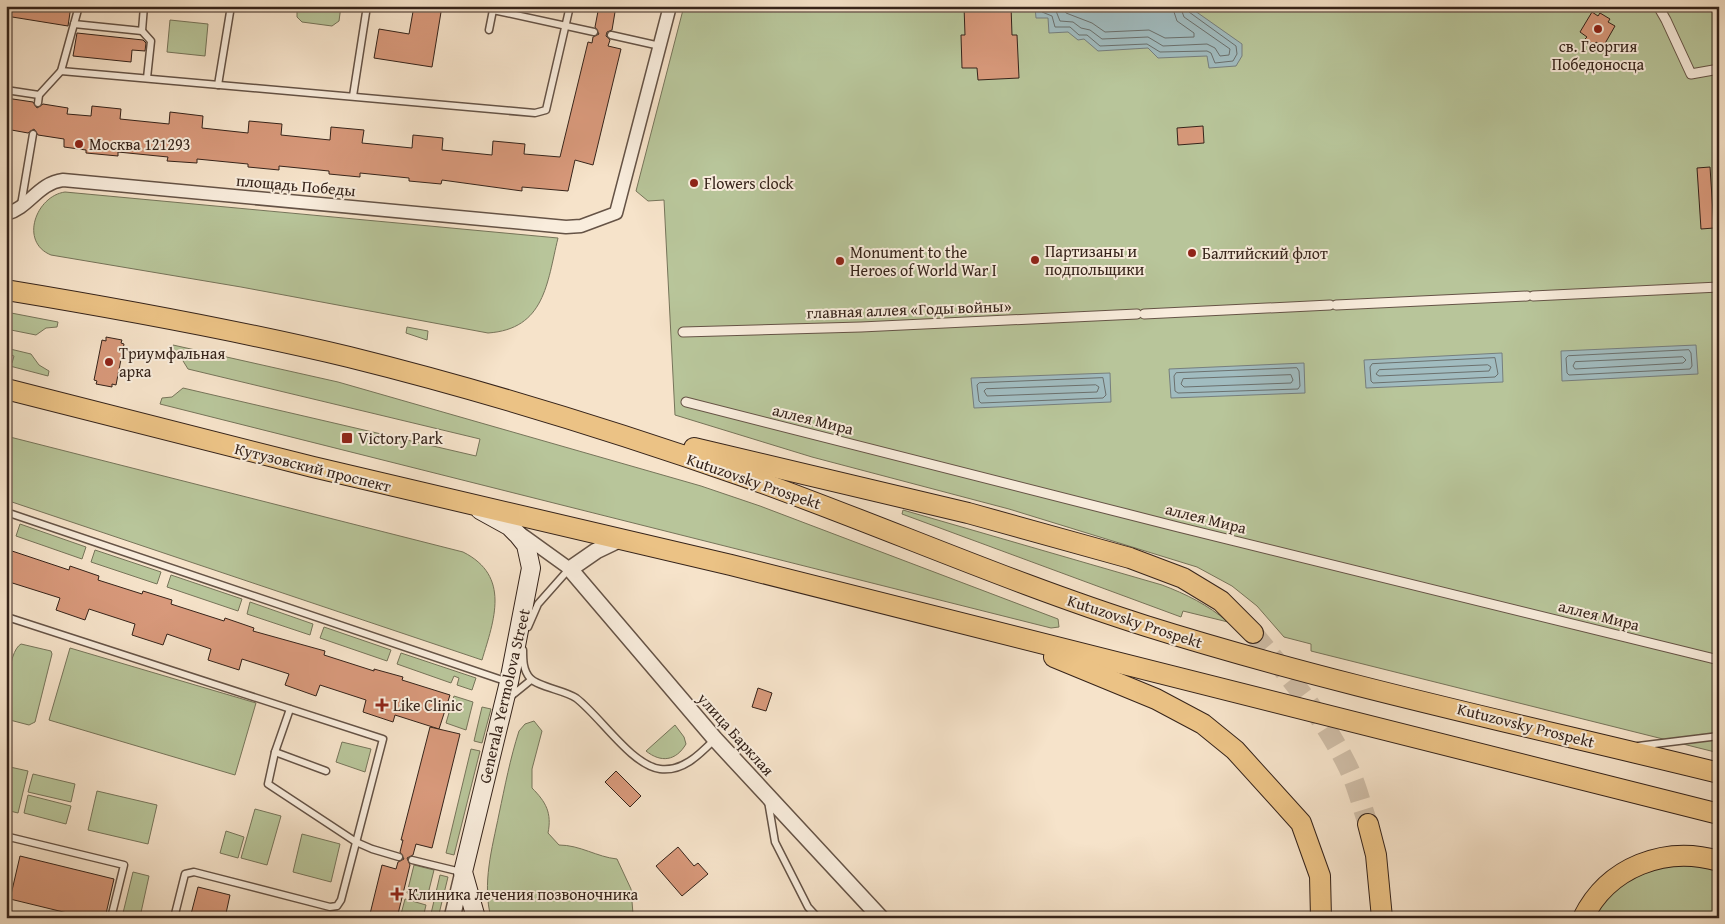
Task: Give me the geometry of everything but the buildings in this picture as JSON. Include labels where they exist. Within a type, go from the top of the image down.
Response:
[{"type":"main road","points":[[6,290],[267,338],[412,374],[566,417],[968,513],[1130,558],[1183,578],[1221,601],[1253,633]]},
{"type":"main road","name":"Кутузовский проспект","points":[[6,389],[467,504],[621,539]]},
{"type":"main road","name":"Kutuzovsky Prospekt","points":[[566,417],[741,476],[1063,597],[1143,624],[1293,668],[1719,773]]},
{"type":"main road","name":"Generala Yermolova Street","points":[[463,872],[504,706],[531,568],[526,545],[509,526],[467,504]]},
{"type":"main road","points":[[621,539],[1719,814]]},
{"type":"main road","points":[[950,620],[1096,674],[1156,699],[1203,724],[1235,750],[1301,823],[1320,876],[1321,918]]},
{"type":"main road","points":[[1368,824],[1376,855],[1382,918]]},
{"type":"main road","points":[[1583,918],[1590,903],[1606,884],[1629,868],[1656,858],[1684,855],[1719,861]]},
{"type":"main road","points":[[463,872],[476,918]]},
{"type":"street","points":[[660,46],[670,6]]},
{"type":"street","points":[[1658,6],[1691,74],[1719,69]]},
{"type":"street","name":"площадь Победы","points":[[6,214],[20,206],[46,184],[63,180],[566,227],[592,223],[616,213],[660,46]]},
{"type":"street","name":"главная аллея «Годы войны»","points":[[683,332],[871,326],[1719,287]]},
{"type":"street","name":"аллея Мира","points":[[686,402],[1178,527],[1719,660]]},
{"type":"street","points":[[509,526],[541,546],[570,568],[596,551],[621,539]]},
{"type":"street","name":"улица Барклая","points":[[570,568],[715,739],[881,918]]},
{"type":"street","name":"Generala Yermolova Street","points":[[452,918],[463,872]]},
{"type":"lane","points":[[38,103],[39,95],[61,71],[70,52],[79,6]]},
{"type":"lane","points":[[142,31],[144,6]]},
{"type":"lane","points":[[218,84],[231,6]]},
{"type":"lane","points":[[353,96],[367,6]]},
{"type":"lane","points":[[61,71],[535,113],[546,110],[567,26],[570,6]]},
{"type":"lane","points":[[489,30],[493,10],[594,32]]},
{"type":"lane","points":[[74,24],[142,31],[151,40],[147,78]]},
{"type":"lane","points":[[610,35],[660,46]]},
{"type":"lane","points":[[6,90],[39,95]]},
{"type":"lane","points":[[20,206],[33,134]]},
{"type":"lane","points":[[6,512],[509,682]]},
{"type":"lane","points":[[570,568],[538,604],[530,621],[523,659],[524,670],[531,680],[576,698],[636,757],[651,768],[672,768],[689,762],[715,739]]},
{"type":"lane","points":[[6,621],[8,617],[383,739],[342,900],[337,906],[330,907],[194,872],[185,874],[174,918]]},
{"type":"lane","points":[[504,706],[512,694],[531,680]]},
{"type":"lane","points":[[290,709],[275,752],[268,784],[356,842],[372,850],[399,857]]},
{"type":"lane","points":[[1618,748],[1719,736]]},
{"type":"lane","points":[[275,752],[326,771]]},
{"type":"lane","points":[[767,795],[775,842],[808,907],[818,918]]},
{"type":"lane","points":[[6,848],[9,837],[124,865],[111,918]]},
{"type":"lane","points":[[412,860],[463,872]]},
{"type":"green space","points":[[297,6],[341,6],[339,21],[332,26],[302,22],[297,17]]},
{"type":"green space","points":[[684,6],[1719,6],[1719,753],[1311,651],[1311,644],[1284,637],[1257,606],[1232,586],[1197,567],[1009,509],[812,457],[675,415],[664,200],[648,201],[636,191]]},
{"type":"green space","points":[[170,20],[208,24],[205,56],[167,52]]},
{"type":"green space","points":[[65,192],[558,238],[546,287],[532,313],[521,323],[507,330],[488,333],[241,287],[51,255],[41,249],[36,240],[35,220],[39,210],[46,202],[55,195]]},
{"type":"green space","points":[[6,312],[58,322],[57,327],[46,328],[36,335],[6,329]]},
{"type":"green space","points":[[407,327],[428,331],[427,340],[406,333]]},
{"type":"green space","points":[[173,345],[338,382],[701,486],[760,506],[1058,619],[1059,627],[1051,628],[160,404],[162,398],[172,397],[183,388],[476,456],[480,439],[188,369],[180,356],[172,352]]},
{"type":"green space","points":[[6,348],[31,354],[39,365],[49,371],[48,376],[6,365],[6,362],[12,363],[14,356],[6,354]]},
{"type":"green space","points":[[6,436],[463,552],[478,562],[488,573],[493,586],[495,600],[494,615],[482,660],[6,500]]},
{"type":"green space","points":[[903,510],[1162,585],[1196,600],[1228,622],[1183,611],[1181,617],[902,514]]},
{"type":"green space","points":[[20,524],[86,547],[82,559],[16,536]]},
{"type":"green space","points":[[95,550],[161,572],[157,584],[91,562]]},
{"type":"green space","points":[[171,575],[242,599],[238,611],[167,587]]},
{"type":"green space","points":[[250,602],[313,624],[310,635],[247,614]]},
{"type":"green space","points":[[324,627],[391,650],[387,661],[320,638]]},
{"type":"green space","points":[[21,644],[51,651],[52,654],[35,722],[29,725],[6,719],[10,667],[16,649]]},
{"type":"green space","points":[[70,648],[256,703],[235,775],[49,720]]},
{"type":"green space","points":[[401,653],[476,678],[472,690],[457,685],[459,678],[454,676],[451,683],[397,664]]},
{"type":"green space","points":[[454,696],[473,702],[466,730],[446,723]]},
{"type":"green space","points":[[482,707],[491,709],[482,743],[474,741]]},
{"type":"green space","points":[[534,721],[542,731],[532,769],[532,788],[547,808],[549,819],[548,833],[559,845],[574,847],[617,859],[631,889],[633,914],[638,918],[491,918],[487,892],[489,866],[506,783],[519,731],[525,724]]},
{"type":"green space","points":[[675,725],[684,737],[686,744],[678,754],[663,759],[646,751]]},
{"type":"green space","points":[[342,742],[371,749],[365,772],[336,762]]},
{"type":"green space","points":[[471,749],[480,751],[454,855],[446,853]]},
{"type":"green space","points":[[10,767],[28,771],[18,813],[6,810],[6,782]]},
{"type":"green space","points":[[33,774],[75,784],[71,802],[28,792]]},
{"type":"green space","points":[[97,791],[157,805],[148,844],[88,830]]},
{"type":"green space","points":[[28,795],[71,806],[66,824],[24,813]]},
{"type":"green space","points":[[255,809],[281,816],[267,865],[241,858]]},
{"type":"green space","points":[[226,831],[244,837],[238,858],[220,853]]},
{"type":"green space","points":[[302,834],[340,844],[331,882],[293,872]]},
{"type":"green space","points":[[1694,864],[1719,871],[1719,918],[1591,918],[1607,892],[1642,868]]},
{"type":"green space","points":[[414,865],[434,870],[427,898],[407,893]]},
{"type":"green space","points":[[133,872],[149,876],[140,917],[123,913]]},
{"type":"green space","points":[[440,875],[448,877],[438,918],[430,918]]},
{"type":"green space","points":[[405,899],[426,905],[423,918],[400,918]]},
{"type":"water","points":[[1021,6],[1188,6],[1242,44],[1242,56],[1236,66],[1209,68],[1207,56],[1158,58],[1148,48],[1098,51],[1084,39],[1078,40],[1068,32],[1049,33],[1048,18],[1036,18],[1035,7],[1022,9]]},
{"type":"water","points":[[1696,345],[1698,374],[1562,381],[1561,351]]},
{"type":"water","points":[[1502,353],[1503,382],[1366,388],[1364,360]]},
{"type":"water","points":[[1304,363],[1305,393],[1171,398],[1169,369]]},
{"type":"water","points":[[1110,373],[1111,402],[974,408],[971,378]]},
{"type":"tunnel","points":[[1253,633],[1303,695],[1337,745],[1353,778],[1368,824]]},
{"type":"place","name":"св. Георгия Победоносца","points":[[1598,29]]},
{"type":"place","name":"Москва 121293","points":[[79,144]]},
{"type":"place","name":"Flowers clock","points":[[694,183]]},
{"type":"place","name":"Балтийский флот","points":[[1192,253]]},
{"type":"place","name":"Партизаны и подпольщики","points":[[1035,260]]},
{"type":"place","name":"Monument to the Heroes of World War I","points":[[840,261]]},
{"type":"place","name":"Триумфальная арка","points":[[109,362]]},
{"type":"place","name":"Victory Park","points":[[347,438]]},
{"type":"place","name":"Like Clinic","points":[[382,705]]},
{"type":"place","name":"Клиника лечения позвоночника","points":[[397,894]]}]
